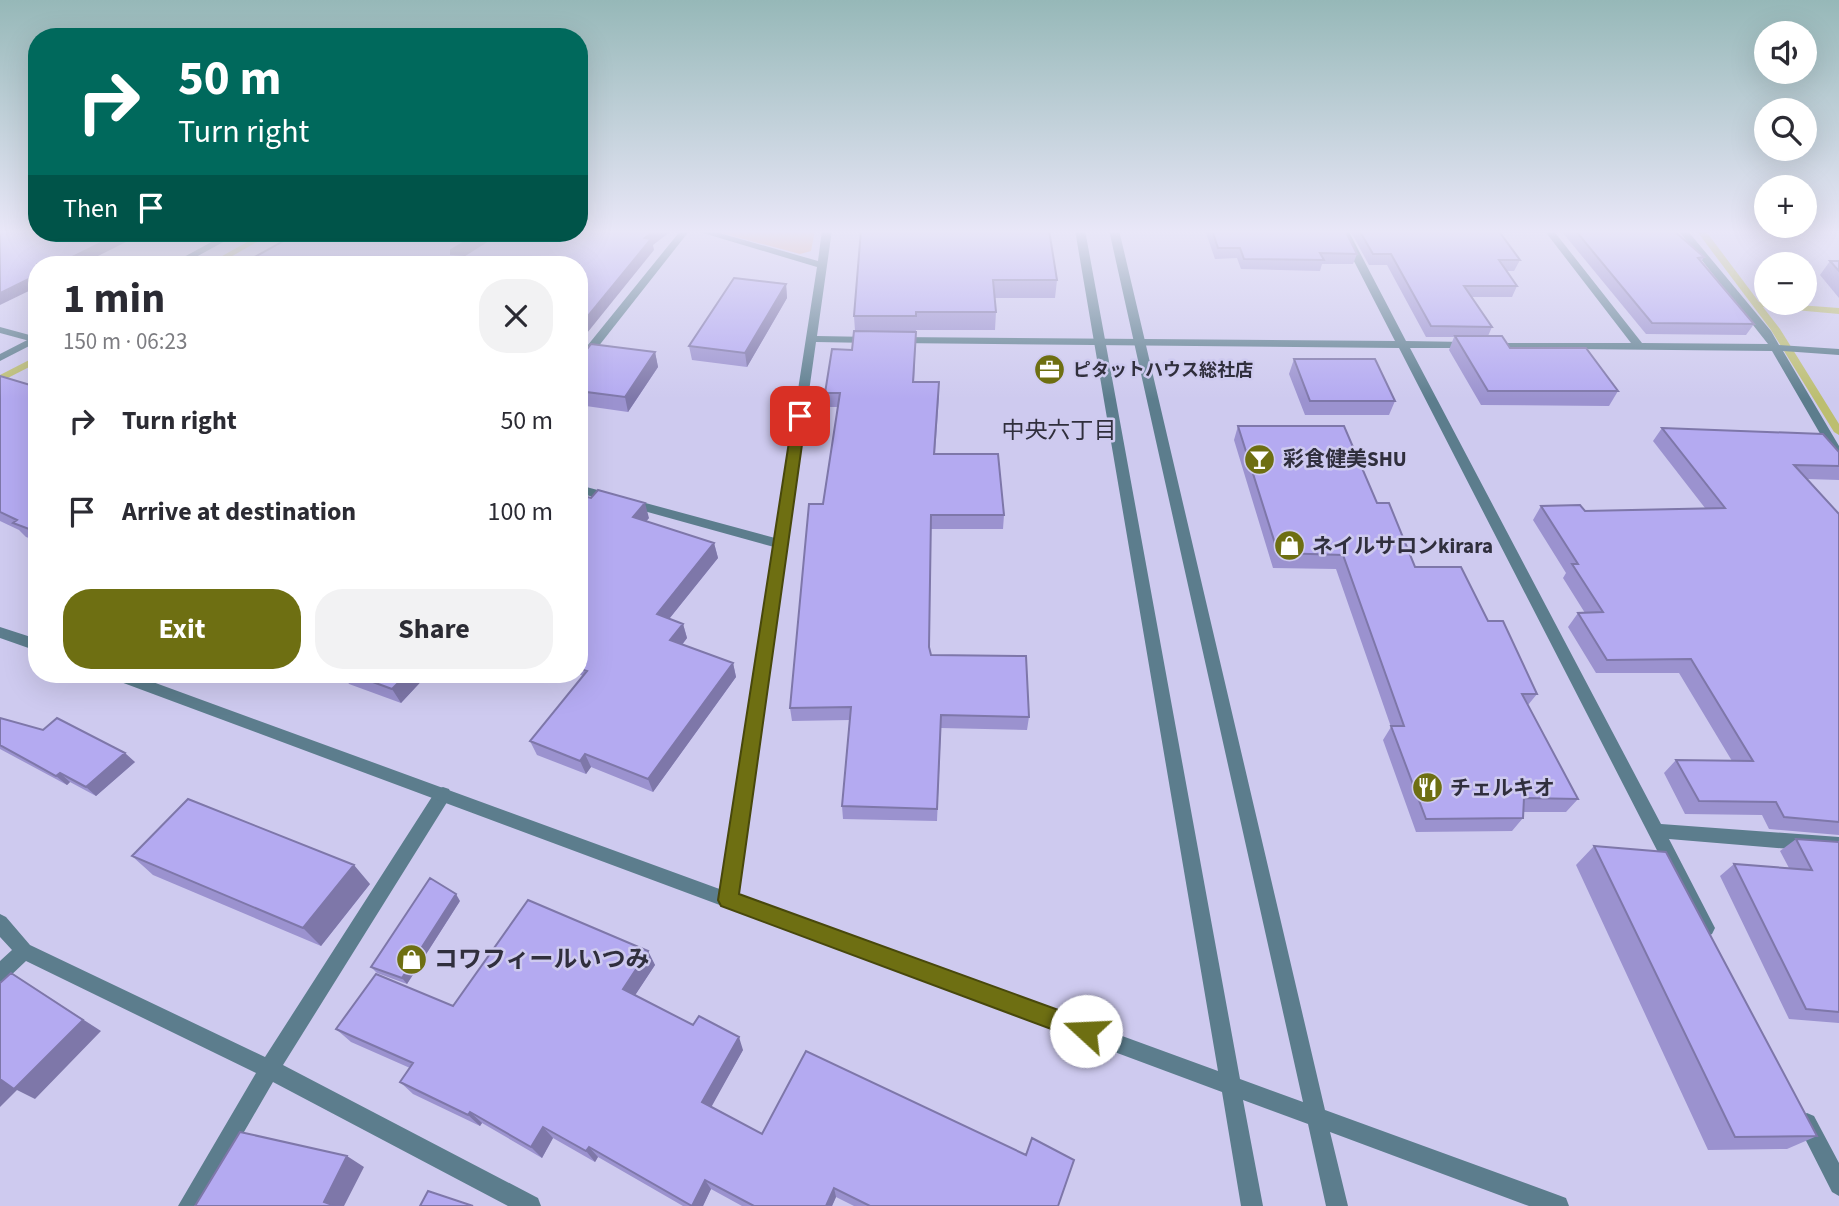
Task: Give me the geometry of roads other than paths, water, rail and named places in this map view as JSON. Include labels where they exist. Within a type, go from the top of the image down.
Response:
[{"type":"street","points":[[588,354],[641,286]]},
{"type":"street","points":[[728,900],[819,286]]},
{"type":"street","points":[[1090,286],[1252,1206]]},
{"type":"street","points":[[1127,286],[1337,1206]]},
{"type":"street","points":[[1373,286],[1713,941]]},
{"type":"street","points":[[1592,286],[1640,347]]},
{"type":"street","points":[[1731,286],[1784,348],[1839,456]]},
{"type":"street","points":[[0,330],[28,337]]},
{"type":"street","points":[[811,339],[1784,348],[1839,352]]},
{"type":"street","points":[[0,358],[28,343]]},
{"type":"street","points":[[588,491],[781,544]]},
{"type":"street","points":[[0,632],[28,642]]},
{"type":"street","points":[[140,683],[1558,1206]]},
{"type":"street","points":[[189,1206],[269,1069],[443,794]]},
{"type":"street","points":[[1656,831],[1839,845]]},
{"type":"street","points":[[0,923],[24,951],[269,1069],[530,1206]]},
{"type":"street","points":[[0,973],[24,951]]},
{"type":"street","points":[[1801,1112],[1839,1185]]},
{"type":"waterway","points":[[1743,286],[1754,301]]},
{"type":"waterway","points":[[1817,309],[1839,311]]},
{"type":"waterway","points":[[1764,315],[1839,432]]},
{"type":"waterway","points":[[0,379],[28,364]]},
{"type":"place","name":"ピタットハウス総社店","points":[[1050,370]]},
{"type":"place","name":"彩食健美SHU","points":[[1260,459]]},
{"type":"place","name":"ネイルサロンkirara","points":[[1289,546]]},
{"type":"place","name":"チェルキオ","points":[[1427,788]]},
{"type":"place","name":"コワフィールいつみ","points":[[411,959]]},
{"type":"district","name":"中央六丁目","points":[[1059,430]]}]
